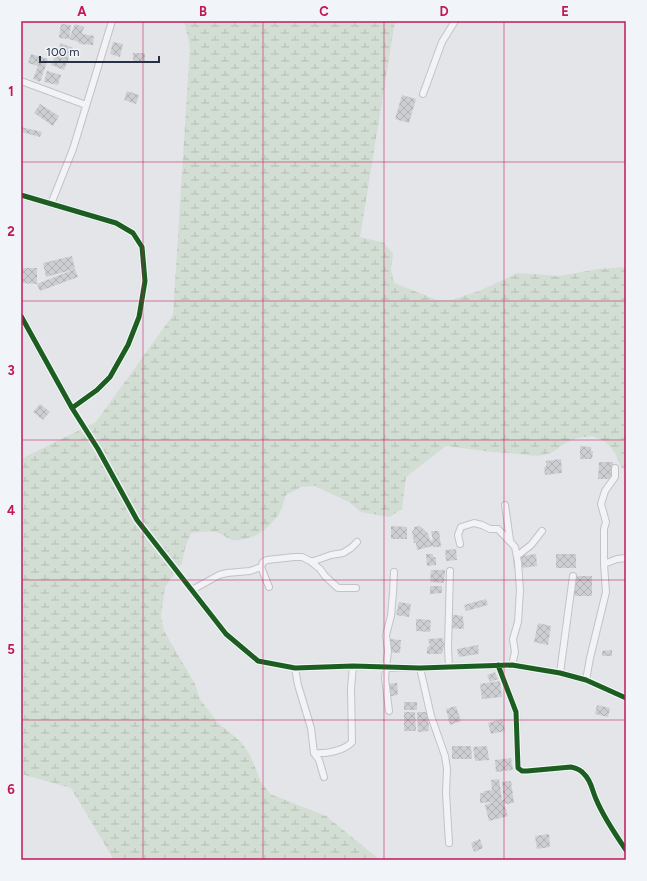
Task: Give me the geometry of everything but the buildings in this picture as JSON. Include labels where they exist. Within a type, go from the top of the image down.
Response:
[{"type":"street","points":[[50,204],[73,149],[112,21]]},
{"type":"street","points":[[423,94],[442,42],[455,21]]},
{"type":"street","points":[[21,81],[86,105]]},
{"type":"street","points":[[21,195],[116,223],[133,233],[142,247],[146,281],[139,317],[128,345],[110,377],[97,390],[72,408]]},
{"type":"street","points":[[21,316],[137,520],[226,634],[258,661],[295,668],[353,666],[420,668],[512,665],[560,673],[586,680],[626,698]]},
{"type":"street","points":[[586,680],[606,592],[604,529],[606,522],[602,504],[606,491],[615,477],[616,468]]},
{"type":"street","points":[[505,504],[510,540]]},
{"type":"street","points":[[460,544],[458,535],[461,527],[474,523],[490,529],[498,529],[515,547],[520,590],[518,622],[513,639],[515,652],[512,665]]},
{"type":"street","points":[[517,556],[531,545],[542,531]]},
{"type":"street","points":[[310,561],[343,553],[357,542]]},
{"type":"street","points":[[192,590],[219,575],[250,571],[261,567],[263,562],[267,560],[294,557],[302,557],[310,561],[338,588],[356,588]]},
{"type":"street","points":[[604,564],[617,559],[626,558]]},
{"type":"street","points":[[261,567],[269,586]]},
{"type":"street","points":[[449,667],[450,571]]},
{"type":"street","points":[[389,710],[385,678],[388,651],[386,635],[392,601],[394,572]]},
{"type":"street","points":[[560,673],[572,576]]},
{"type":"street","points":[[498,665],[516,712],[518,768],[527,772],[570,767],[577,768],[585,774],[616,836],[626,850]]},
{"type":"street","points":[[314,753],[341,749],[352,742],[351,688],[353,666]]},
{"type":"street","points":[[295,668],[298,685],[311,728],[314,753],[319,760],[324,777]]},
{"type":"street","points":[[420,668],[431,716],[445,756],[447,769],[446,793],[449,843]]},
{"type":"green space","points":[[184,21],[395,21],[360,237],[384,243],[393,254],[391,269],[394,283],[437,300],[451,300],[479,291],[518,273],[560,276],[598,269],[626,267],[626,471],[621,467],[615,453],[606,442],[592,436],[577,438],[564,444],[551,453],[537,456],[446,446],[406,477],[402,509],[389,517],[361,512],[349,502],[315,486],[301,487],[286,495],[281,510],[273,522],[255,536],[240,540],[233,540],[216,532],[191,533],[185,548],[182,563],[165,587],[161,616],[164,631],[195,684],[200,699],[217,722],[241,742],[250,755],[261,782],[270,794],[326,816],[380,860],[114,860],[71,788],[21,774],[21,459],[96,422],[173,315],[190,47]]},
{"type":"cycle path","points":[[21,195],[116,223],[133,233],[142,247],[145,281],[139,317],[128,345],[110,377],[97,390],[72,408]]},
{"type":"cycle path","points":[[21,316],[137,520],[226,634],[258,661],[295,668],[353,666],[420,668],[512,665],[560,673],[586,680],[626,698]]},
{"type":"cycle path","points":[[498,665],[516,712],[518,768],[522,771],[527,771],[571,767],[581,771],[588,779],[602,812],[626,850]]}]
